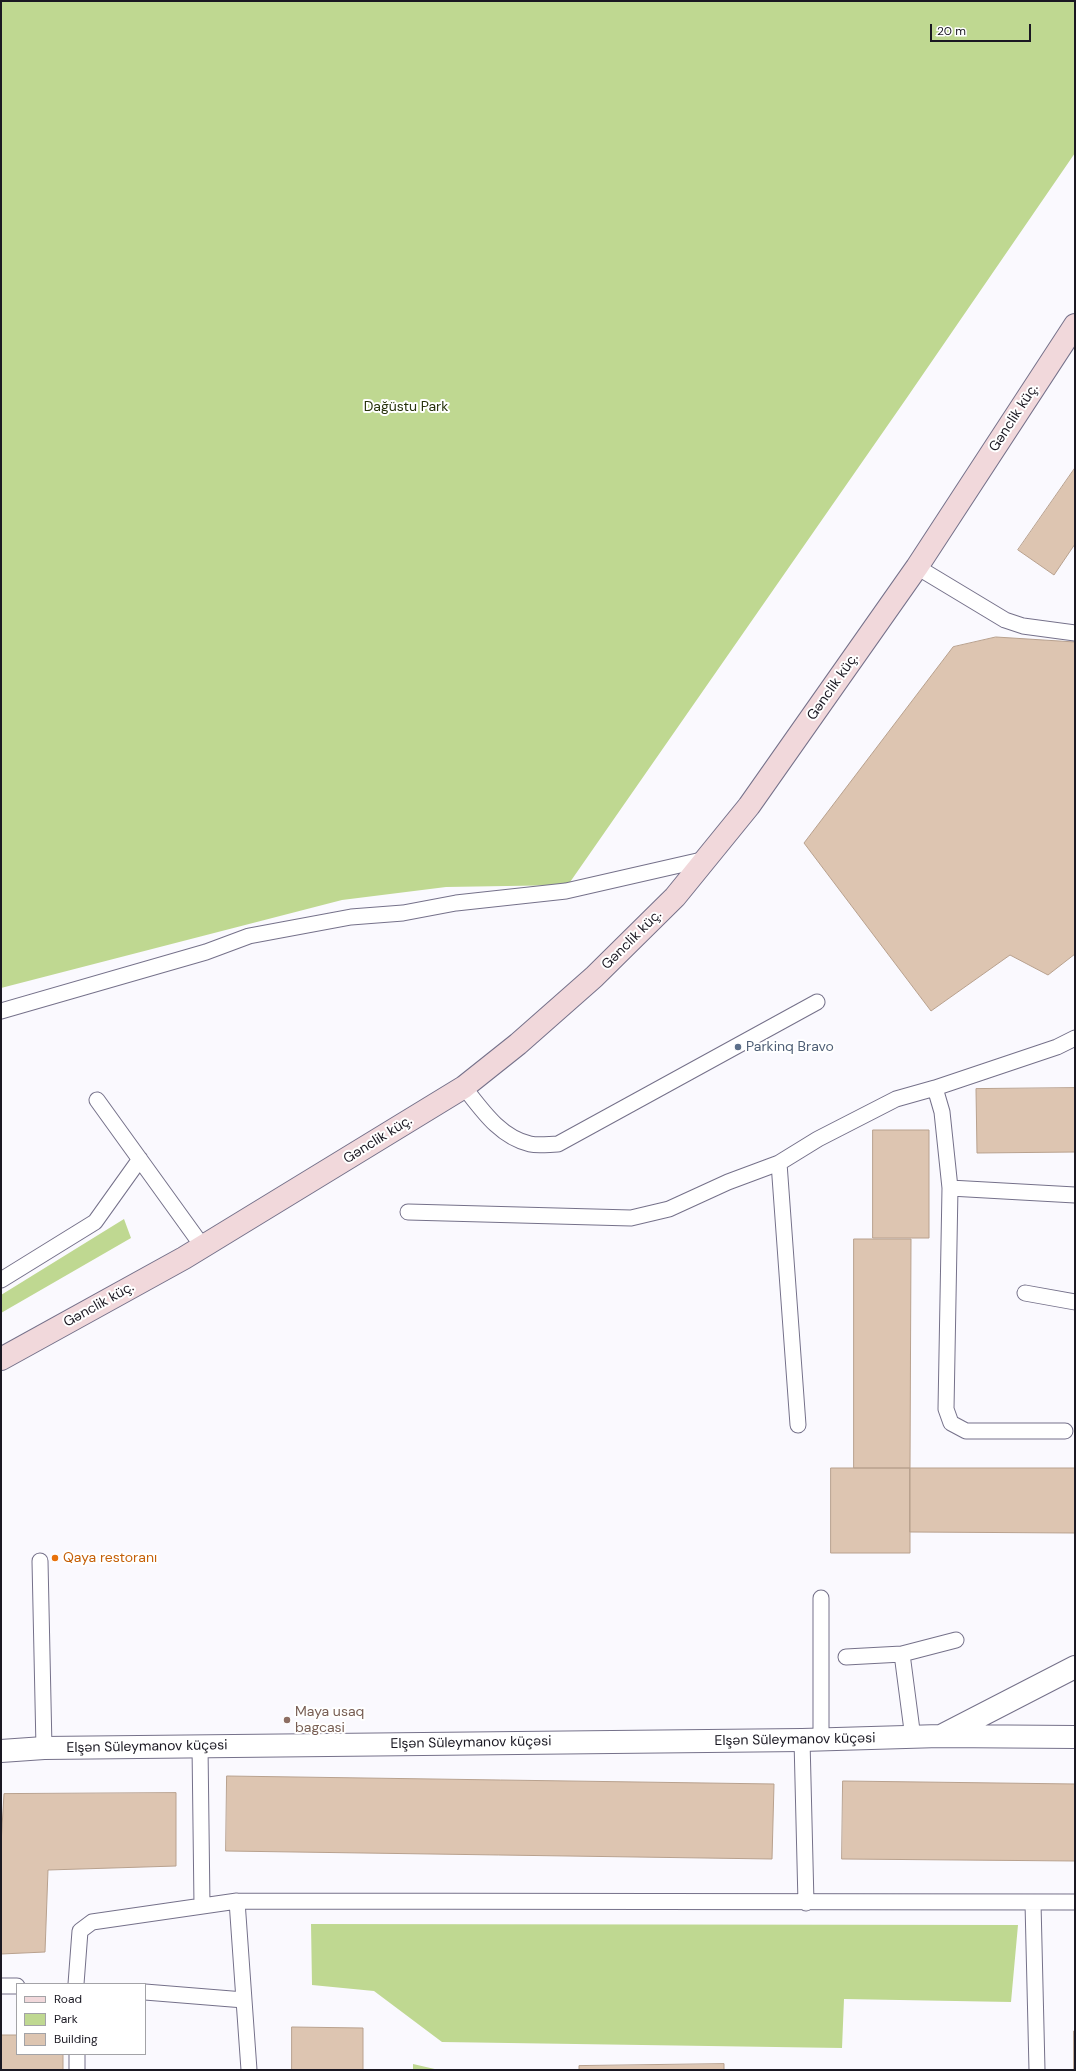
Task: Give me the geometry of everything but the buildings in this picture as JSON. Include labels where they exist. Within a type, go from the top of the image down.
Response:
[{"type":"main road","name":"Gənclik küç.","points":[[1,1359],[203,1247],[464,1086],[518,1044],[594,977],[675,897],[749,806],[917,566],[1075,325]]},
{"type":"street","name":"Elşən Süleymanov küçəsi","points":[[940,1736],[1075,1666]]},
{"type":"street","name":"Elşən Süleymanov küçəsi","points":[[1,1751],[44,1748],[812,1740],[940,1736],[1075,1737]]},
{"type":"lane","points":[[917,566],[1005,620],[1023,626],[1075,633]]},
{"type":"lane","points":[[1,1011],[206,952],[249,936],[351,918],[403,913],[456,903],[597,885],[706,859]]},
{"type":"lane","points":[[464,1086],[491,1121],[512,1138],[531,1145],[558,1144],[817,1002]]},
{"type":"lane","points":[[408,1212],[632,1218],[669,1209],[728,1182],[779,1163],[818,1139],[896,1099],[935,1088],[1057,1046],[1075,1038]]},
{"type":"lane","points":[[935,1088],[942,1112],[950,1188],[946,1409],[951,1423],[966,1432],[1065,1431]]},
{"type":"lane","points":[[97,1100],[203,1247]]},
{"type":"lane","points":[[1,1280],[95,1222],[140,1159]]},
{"type":"lane","points":[[779,1163],[798,1425]]},
{"type":"lane","points":[[950,1188],[1075,1195]]},
{"type":"lane","points":[[1025,1292],[1075,1302]]},
{"type":"lane","points":[[40,1561],[44,1748]]},
{"type":"lane","points":[[806,1903],[812,1740],[821,1598]]},
{"type":"lane","points":[[846,1657],[902,1654],[956,1640]]},
{"type":"lane","points":[[902,1654],[913,1738]]},
{"type":"lane","points":[[200,1746],[202,1906]]},
{"type":"lane","points":[[237,1901],[249,2070]]},
{"type":"lane","points":[[76,1983],[80,1931],[87,1924],[92,1922],[237,1901],[806,1903],[1075,1902]]},
{"type":"lane","points":[[1034,1903],[1036,2070]]},
{"type":"lane","points":[[1,1986],[16,1986]]},
{"type":"lane","points":[[146,1992],[244,2000]]},
{"type":"lane","points":[[77,2055],[77,2070]]},
{"type":"green space","name":"Dağüstu Park","points":[[1,1],[1075,1],[1075,153],[568,885],[446,887],[342,900],[1,988]]},
{"type":"green space","points":[[124,1219],[131,1238],[1,1313],[1,1295]]},
{"type":"green space","points":[[311,1924],[1018,1925],[1011,2002],[844,1999],[842,2048],[442,2042],[374,1991],[312,1985]]},
{"type":"green space","points":[[413,2064],[439,2070],[413,2070]]},
{"type":"place","name":"Parkinq Bravo","points":[[738,1047]]},
{"type":"place","name":"Qaya restoranı","points":[[55,1558]]},
{"type":"place","name":"Maya usaq bagcasi","points":[[287,1720]]}]
